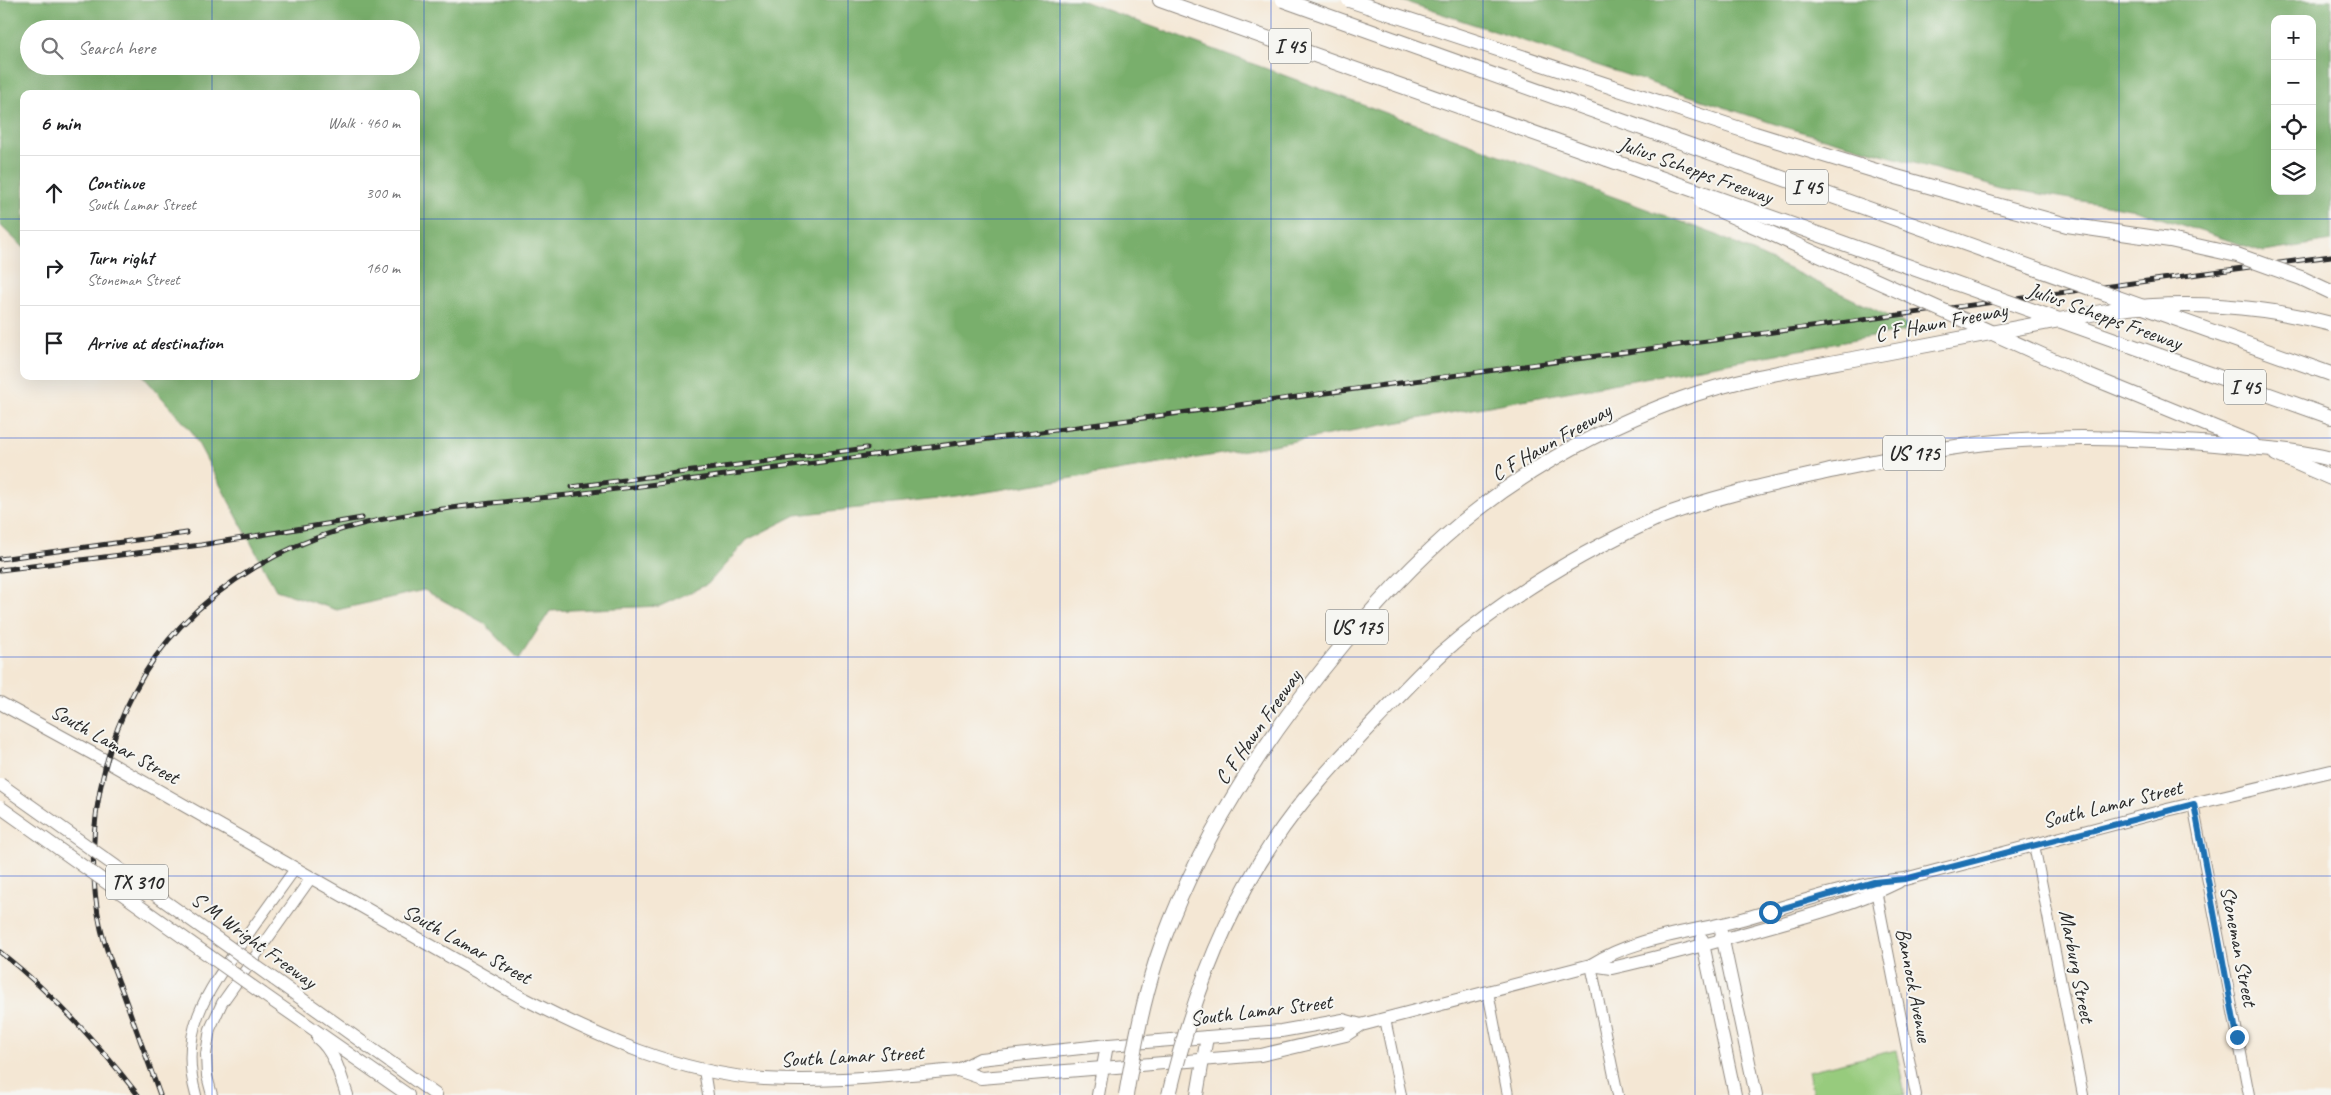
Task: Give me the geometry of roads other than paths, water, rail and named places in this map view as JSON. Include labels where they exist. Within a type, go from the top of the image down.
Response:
[{"type":"highway","name":"Julius Schepps Freeway","points":[[1160,0],[2331,417]]},
{"type":"highway","name":"Julius Schepps Freeway","points":[[1283,0],[2331,374]]},
{"type":"highway","points":[[1349,0],[1550,64],[1746,131],[1877,171],[2066,224],[2170,240],[2237,255],[2301,278],[2331,292]]},
{"type":"highway","points":[[1606,159],[2086,375],[2331,478]]},
{"type":"highway","name":"C F Hawn Freeway","points":[[1126,1095],[1137,1028],[1149,984],[1166,934],[1197,862],[1223,813],[1254,764],[1287,715],[1329,662],[1396,584],[1438,543],[1477,510],[1547,462],[1656,409],[1740,381],[2112,310],[2163,306],[2215,306],[2267,312],[2331,324]]},
{"type":"highway","name":"US 175","points":[[1169,1095],[1196,999],[1240,896],[1268,851],[1314,788],[1413,680],[1464,635],[1541,578],[1584,553],[1655,519],[1740,490],[1943,449],[2019,440],[2080,438],[2180,442],[2298,452],[2331,459]]},
{"type":"highway","points":[[2289,459],[2331,472]]},
{"type":"main road","name":"South Lamar Street","points":[[0,703],[108,762],[520,998],[589,1032],[632,1050],[704,1070],[764,1079],[822,1080],[958,1070],[980,1059],[1107,1045],[1280,1031],[1343,1020],[1361,1025]]},
{"type":"main road","name":"South Lamar Street","points":[[958,1070],[981,1078],[1261,1055],[1346,1035],[1361,1025],[1591,965],[1608,954],[1699,929],[1876,887],[2194,804],[2331,771]]},
{"type":"main road","name":"S M Wright Freeway","points":[[0,784],[436,1095]]},
{"type":"main road","name":"S M Wright Freeway","points":[[0,807],[408,1095]]},
{"type":"main road","name":"South Lamar Street","points":[[1591,965],[1612,968],[1723,940],[1834,908],[1876,887]]},
{"type":"main road","points":[[1699,929],[1735,1092],[1755,1090],[1720,924]]},
{"type":"main road","points":[[263,994],[328,1047],[347,1095]]},
{"type":"main road","points":[[1197,1095],[1207,1037]]},
{"type":"main road","points":[[1098,1095],[1107,1045]]},
{"type":"main road","points":[[338,1095],[340,1076]]},
{"type":"street","name":"Stoneman Street","points":[[2194,804],[2249,1095]]},
{"type":"street","name":"Marburg Street","points":[[2034,845],[2083,1095]]},
{"type":"street","points":[[196,1095],[190,1071],[190,1047],[196,1016],[207,993],[219,975],[295,869]]},
{"type":"street","points":[[212,1095],[207,1076],[206,1054],[210,1029],[222,1003],[311,878]]},
{"type":"street","name":"Bannock Avenue","points":[[1876,887],[1916,1095]]},
{"type":"street","points":[[1591,965],[1618,1095]]},
{"type":"street","points":[[1488,992],[1508,1095]]},
{"type":"street","points":[[1385,1019],[1401,1095]]},
{"type":"street","points":[[704,1070],[708,1095]]},
{"type":"railway","points":[[160,1095],[105,945],[101,929],[95,890],[94,849],[97,808],[105,768],[118,728],[134,691],[156,657],[181,626],[216,594],[256,567],[277,555],[320,536],[372,522],[462,506],[725,475],[2331,256]]},
{"type":"railway","points":[[572,487],[867,448]]},
{"type":"railway","points":[[0,570],[201,545],[362,518]]},
{"type":"railway","points":[[0,559],[187,533]]},
{"type":"railway","points":[[0,952],[56,1001],[106,1056],[138,1095]]}]
